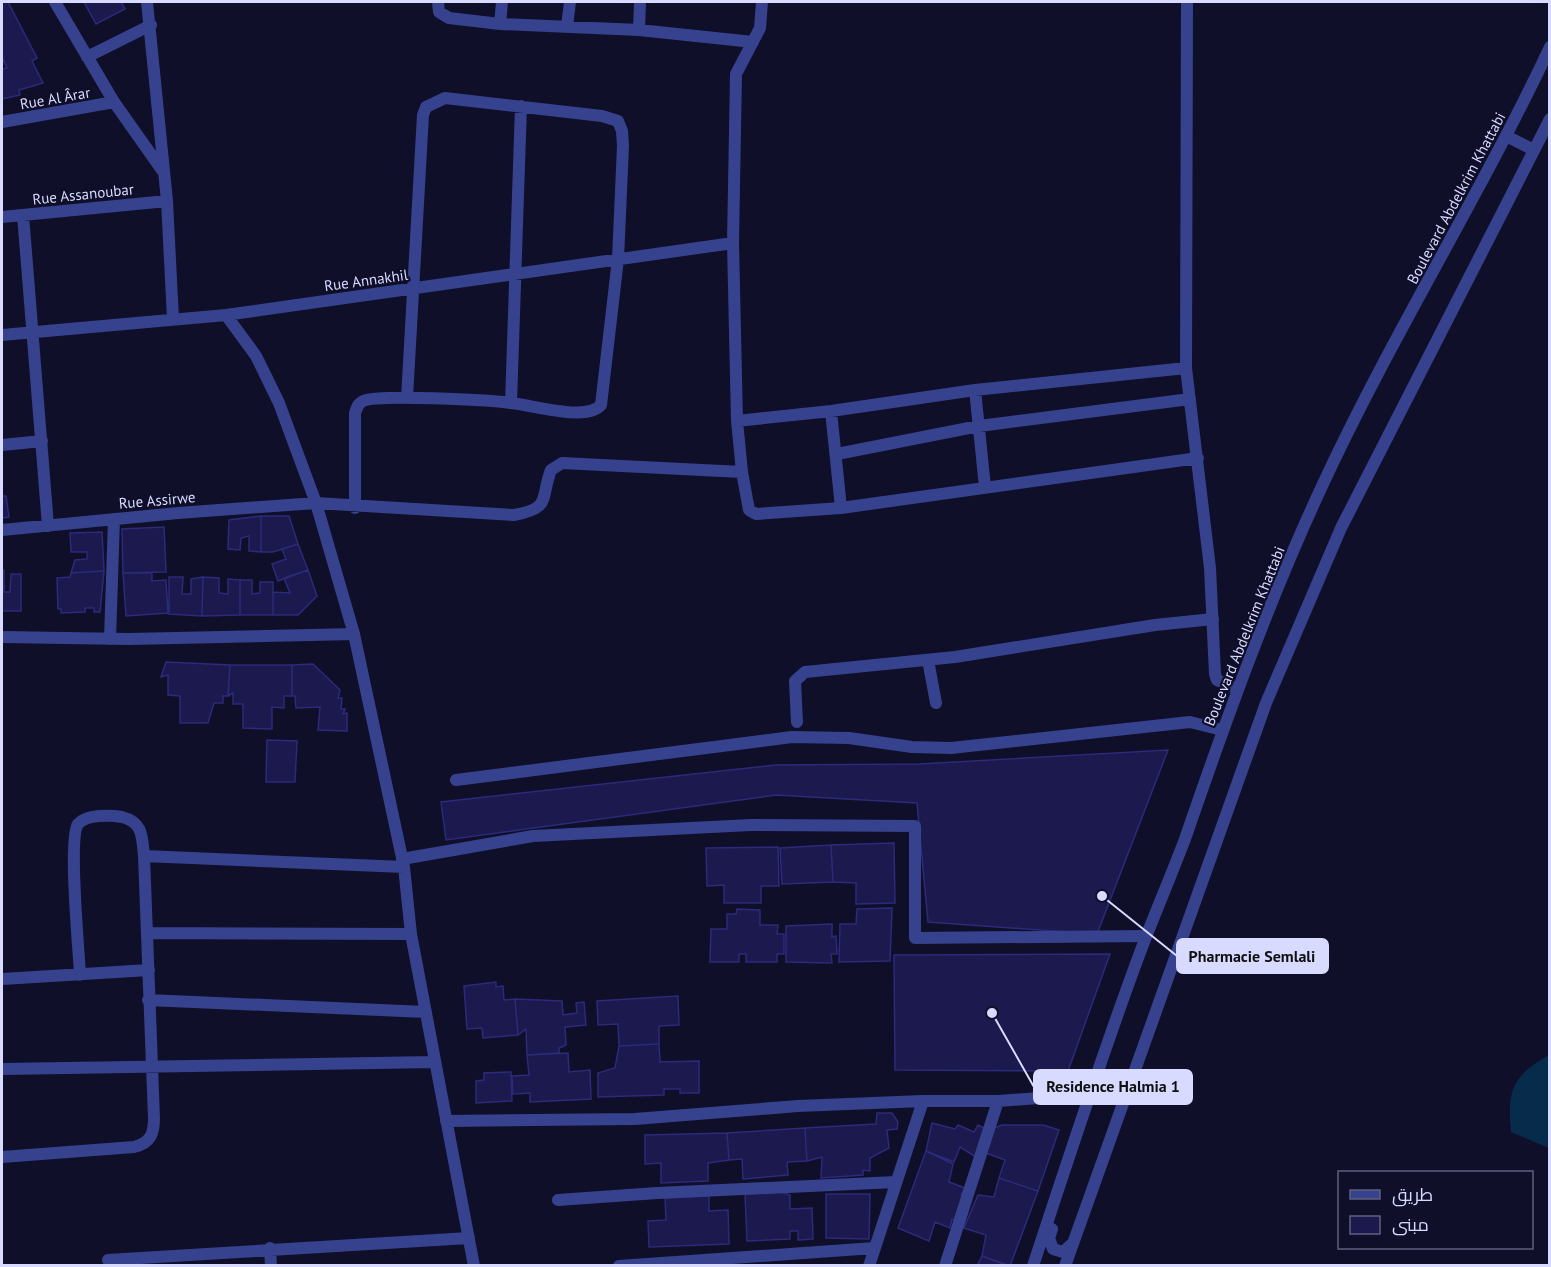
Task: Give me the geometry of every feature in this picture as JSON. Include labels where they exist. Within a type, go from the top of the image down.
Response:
[{"type":"street","points":[[55,2],[114,102],[163,171]]},
{"type":"street","points":[[147,2],[167,201],[173,320]]},
{"type":"street","points":[[438,2],[439,12],[444,17],[500,24],[639,30],[753,42]]},
{"type":"street","points":[[500,24],[502,2]]},
{"type":"street","points":[[567,26],[570,2]]},
{"type":"street","points":[[639,30],[640,2]]},
{"type":"street","points":[[762,2],[762,22],[736,74],[733,243],[737,421],[742,472],[749,510],[753,513],[841,508],[1198,458]]},
{"type":"street","points":[[1187,2],[1186,368],[1210,567],[1215,674],[1217,680],[1237,689]]},
{"type":"street","points":[[87,57],[151,25]]},
{"type":"street","name":"Boulevard Abdelkrim Khattabi","points":[[1033,1266],[1146,936],[1183,843],[1237,689],[1317,495],[1506,136],[1550,47]]},
{"type":"street","points":[[355,508],[357,406],[365,400],[407,398],[511,403],[564,412],[589,412],[601,405],[618,260],[623,146],[620,124],[602,116],[445,98],[426,107],[423,115],[407,398]]},
{"type":"street","name":"Rue Al Ârar","points":[[2,122],[114,102]]},
{"type":"street","points":[[511,403],[521,106]]},
{"type":"street","points":[[1065,1266],[1266,703],[1341,528],[1550,119]]},
{"type":"street","points":[[1506,136],[1534,150]]},
{"type":"street","name":"Rue Assanoubar","points":[[2,217],[167,201]]},
{"type":"street","points":[[23,215],[48,526]]},
{"type":"street","name":"Rue Annakhil","points":[[2,335],[226,315],[733,243]]},
{"type":"street","points":[[226,315],[251,347],[272,387],[316,503],[354,634],[403,863],[411,934],[474,1266]]},
{"type":"street","points":[[737,421],[831,411],[975,390],[1186,368]]},
{"type":"street","points":[[975,390],[985,487]]},
{"type":"street","points":[[837,454],[978,426],[1190,399]]},
{"type":"street","points":[[831,411],[841,508]]},
{"type":"street","points":[[2,445],[42,441]]},
{"type":"street","name":"Rue Assirwe","points":[[2,530],[316,503],[355,508],[514,515],[531,512],[541,504],[548,490],[551,470],[562,464],[742,472]]},
{"type":"street","points":[[110,639],[114,519]]},
{"type":"street","points":[[797,722],[795,681],[805,672],[928,660],[1155,625],[1213,619]]},
{"type":"street","points":[[2,638],[110,639],[354,634]]},
{"type":"street","points":[[928,660],[936,703]]},
{"type":"street","points":[[456,780],[792,737],[849,738],[912,747],[951,748],[1190,722],[1222,730]]},
{"type":"street","points":[[2,1157],[87,1152],[145,1144],[151,1137],[154,1128],[144,856],[139,826],[132,820],[100,816],[78,824],[74,855],[80,975]]},
{"type":"street","points":[[144,856],[403,863],[534,836],[751,825],[915,826],[915,938],[1146,936]]},
{"type":"street","points":[[148,933],[411,934]]},
{"type":"street","points":[[2,979],[148,970]]},
{"type":"street","points":[[148,1000],[426,1012]]},
{"type":"street","points":[[2,1069],[435,1062]]},
{"type":"street","points":[[446,1121],[635,1119],[798,1106],[923,1101],[998,1101],[1092,1094]]},
{"type":"street","points":[[869,1266],[923,1101]]},
{"type":"street","points":[[945,1266],[998,1101]]},
{"type":"street","points":[[1063,1178],[1050,1244],[1053,1249],[1063,1252],[1072,1244]]},
{"type":"street","points":[[558,1200],[896,1182]]},
{"type":"street","points":[[108,1260],[270,1248],[468,1238]]},
{"type":"street","points":[[270,1248],[271,1266]]},
{"type":"street","points":[[619,1266],[874,1248]]},
{"type":"water","points":[[1549,1055],[1549,1148],[1511,1132],[1510,1105],[1515,1086],[1520,1078],[1527,1070]]},
{"type":"building","points":[[2,2],[8,2],[37,58],[32,61],[43,83],[19,90],[20,95],[2,99],[2,69],[7,68],[2,57]]},
{"type":"building","points":[[84,2],[121,2],[125,9],[96,24]]},
{"type":"building","points":[[2,496],[6,496],[9,517],[2,518]]},
{"type":"building","points":[[261,516],[289,516],[298,544],[273,552],[261,552]]},
{"type":"building","points":[[261,516],[261,552],[249,551],[249,536],[241,538],[240,550],[228,549],[229,520]]},
{"type":"building","points":[[164,527],[166,572],[123,573],[122,529]]},
{"type":"building","points":[[102,532],[104,571],[71,573],[75,560],[87,559],[87,552],[71,552],[70,533]]},
{"type":"building","points":[[298,544],[308,570],[278,581],[272,564],[286,559],[282,549]]},
{"type":"building","points":[[2,570],[4,570],[4,592],[10,592],[11,574],[21,574],[21,611],[2,611]]},
{"type":"building","points":[[308,570],[317,596],[298,615],[273,615],[273,592],[290,593],[284,578]]},
{"type":"building","points":[[104,571],[100,612],[94,612],[94,608],[85,608],[85,612],[61,613],[61,609],[58,609],[57,578],[70,577],[71,573]]},
{"type":"building","points":[[123,573],[152,573],[152,581],[166,580],[168,613],[126,616]]},
{"type":"building","points":[[169,577],[183,577],[182,594],[191,594],[191,579],[203,577],[202,616],[169,614]]},
{"type":"building","points":[[203,577],[219,578],[219,593],[228,594],[228,579],[240,580],[240,615],[202,616]]},
{"type":"building","points":[[240,580],[252,580],[252,594],[260,593],[260,582],[273,582],[273,615],[240,615]]},
{"type":"building","points":[[166,662],[230,665],[228,696],[223,696],[223,703],[214,703],[208,723],[180,723],[180,696],[168,695],[168,675],[161,677]]},
{"type":"building","points":[[313,664],[340,690],[338,698],[342,698],[341,709],[345,709],[343,714],[347,713],[347,731],[318,730],[320,707],[296,708],[295,696],[292,696],[292,665]]},
{"type":"building","points":[[230,665],[292,665],[292,696],[284,696],[284,708],[272,707],[272,729],[243,728],[243,704],[233,704],[233,693],[228,696]]},
{"type":"building","points":[[267,740],[297,741],[295,782],[266,782]]},
{"type":"building","points":[[1168,750],[1097,934],[928,922],[917,803],[776,795],[446,840],[441,802],[775,765],[919,764]]},
{"type":"building","points":[[894,843],[895,903],[856,904],[856,883],[833,882],[831,845]]},
{"type":"building","points":[[831,845],[833,882],[782,884],[780,848]]},
{"type":"building","points":[[778,847],[779,886],[761,886],[761,903],[724,903],[724,885],[707,886],[706,848]]},
{"type":"building","points":[[892,908],[890,961],[839,962],[840,924],[856,924],[857,909]]},
{"type":"building","points":[[737,909],[760,910],[760,925],[778,925],[777,934],[784,934],[784,954],[777,954],[777,962],[746,962],[746,954],[739,954],[739,962],[710,962],[711,929],[727,929],[727,914],[736,914]]},
{"type":"building","points":[[832,924],[832,937],[836,936],[837,954],[831,954],[832,963],[786,962],[786,926]]},
{"type":"building","points":[[1110,954],[1068,1071],[895,1070],[894,955]]},
{"type":"building","points":[[496,982],[496,987],[503,986],[504,1000],[515,999],[518,1035],[483,1038],[482,1028],[467,1029],[464,986]]},
{"type":"building","points":[[678,996],[679,1025],[659,1026],[659,1044],[619,1046],[618,1024],[598,1025],[597,1001]]},
{"type":"building","points":[[515,999],[562,1001],[563,1015],[577,1013],[576,1003],[584,1002],[586,1025],[565,1027],[566,1045],[559,1048],[559,1053],[527,1055],[526,1029],[518,1035]]},
{"type":"building","points":[[659,1044],[660,1062],[699,1061],[699,1093],[680,1093],[680,1089],[664,1089],[664,1095],[598,1097],[598,1073],[615,1068],[619,1046]]},
{"type":"building","points":[[568,1053],[569,1072],[590,1070],[591,1099],[530,1102],[530,1093],[513,1094],[512,1076],[529,1075],[527,1055]]},
{"type":"building","points":[[511,1072],[512,1101],[476,1103],[476,1081],[484,1080],[484,1073]]},
{"type":"building","points":[[877,1113],[892,1113],[898,1122],[897,1129],[887,1130],[889,1148],[870,1158],[870,1171],[863,1170],[863,1175],[821,1178],[822,1157],[807,1161],[805,1128],[876,1124]]},
{"type":"building","points":[[932,1123],[955,1129],[958,1125],[974,1132],[978,1125],[986,1129],[976,1157],[960,1147],[954,1162],[926,1151]]},
{"type":"building","points":[[1002,1125],[1043,1125],[1059,1130],[1038,1191],[999,1178],[1005,1160],[986,1153],[994,1128]]},
{"type":"building","points":[[805,1128],[807,1161],[787,1162],[788,1175],[743,1179],[742,1159],[729,1160],[727,1133]]},
{"type":"building","points":[[727,1133],[729,1160],[708,1163],[708,1181],[661,1183],[661,1163],[645,1164],[645,1135]]},
{"type":"building","points":[[926,1151],[953,1164],[949,1182],[965,1188],[961,1195],[965,1196],[956,1221],[952,1219],[950,1228],[935,1222],[929,1241],[898,1228]]},
{"type":"building","points":[[999,1178],[1038,1191],[1010,1266],[982,1256],[986,1235],[964,1228],[978,1195],[994,1197]]},
{"type":"building","points":[[781,1192],[790,1195],[790,1209],[812,1208],[813,1239],[798,1240],[798,1231],[790,1231],[790,1239],[747,1241],[745,1194]]},
{"type":"building","points":[[826,1194],[870,1194],[869,1239],[826,1238]]},
{"type":"building","points":[[709,1196],[709,1211],[728,1210],[729,1244],[649,1247],[648,1221],[666,1220],[665,1198]]},
{"type":"building","points":[[982,1256],[1009,1266],[977,1266]]},
{"type":"place","name":"Pharmacie Semlali","points":[[1102,896]]},
{"type":"place","name":"Residence Halmia 1","points":[[992,1013]]}]
